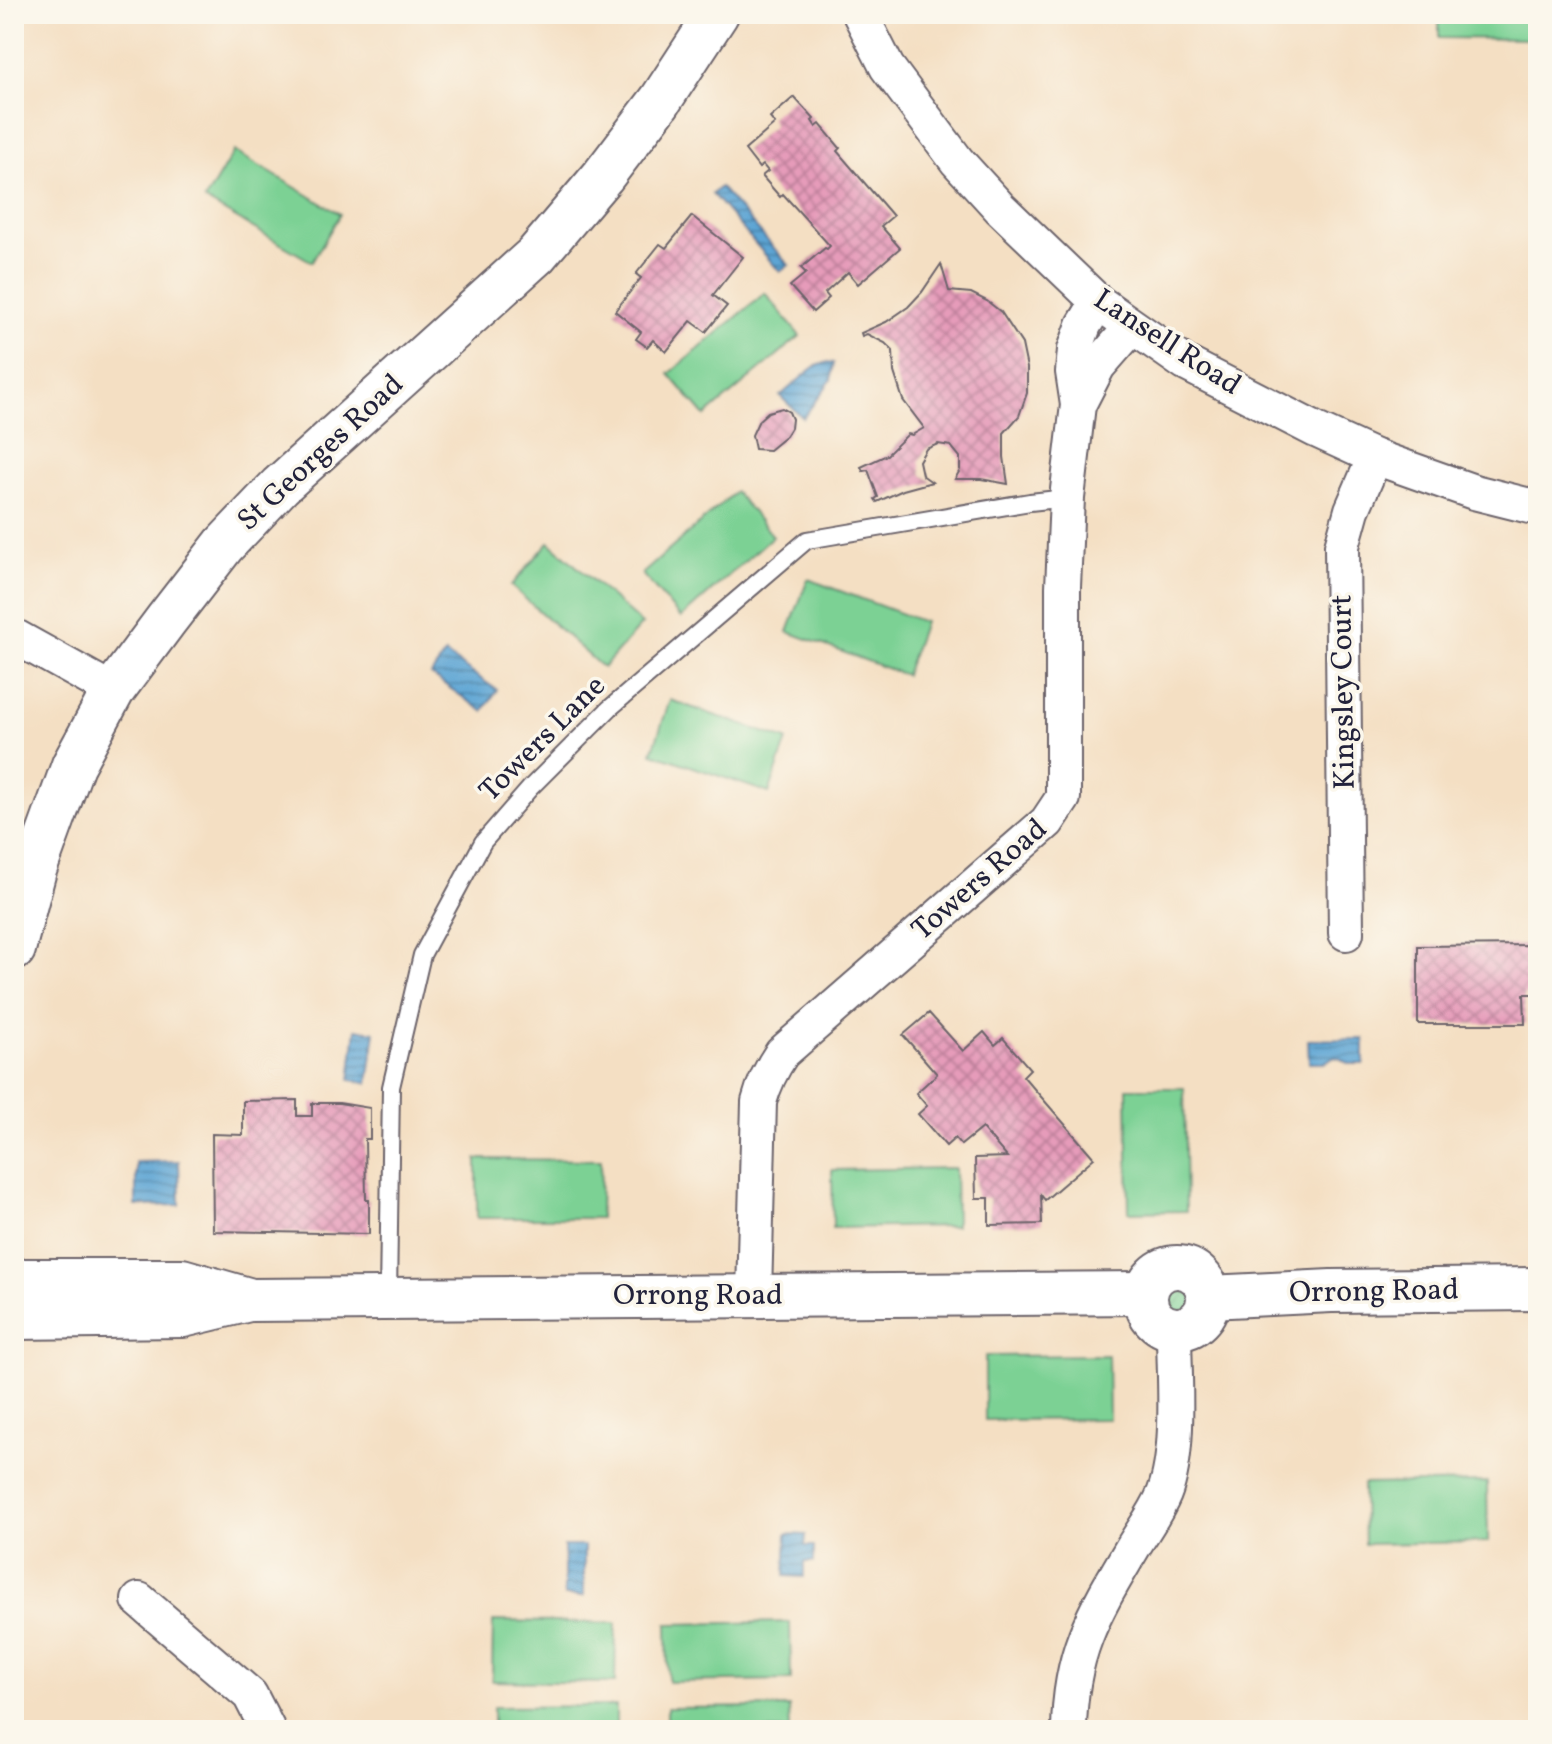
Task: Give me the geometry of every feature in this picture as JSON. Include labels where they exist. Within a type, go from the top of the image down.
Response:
[{"type":"street","name":"Lansell Road","points":[[860,14],[887,67],[957,161],[1000,208],[1098,302],[1132,327],[1198,369],[1293,419],[1375,457],[1474,492],[1538,508]]},
{"type":"street","name":"St Georges Road","points":[[14,949],[35,870],[73,765],[113,691],[224,545],[280,486],[536,255],[660,101],[710,16]]},
{"type":"street","name":"Towers Road","points":[[754,1295],[759,1102],[771,1069],[782,1053],[1047,822],[1063,798],[1063,587],[1067,498],[1078,405],[1073,372],[1075,350],[1084,325],[1098,302]]},
{"type":"street","name":"Towers Road","points":[[1078,405],[1098,366],[1132,327]]},
{"type":"street","name":"Kingsley Court","points":[[1346,933],[1342,546],[1352,510],[1375,457]]},
{"type":"street","points":[[14,636],[113,691]]},
{"type":"street","points":[[1184,1267],[1202,1278],[1209,1297],[1205,1314],[1199,1321],[1192,1326],[1174,1329],[1164,1327],[1150,1313],[1146,1293],[1149,1283],[1164,1269],[1184,1267]]},
{"type":"street","name":"Orrong Road","points":[[14,1280],[182,1280],[249,1300]]},
{"type":"street","name":"Orrong Road","points":[[1209,1297],[1331,1291],[1538,1289]]},
{"type":"street","name":"Orrong Road","points":[[14,1318],[183,1316],[249,1300],[1146,1293]]},
{"type":"street","points":[[1069,1730],[1075,1667],[1092,1618],[1164,1494],[1174,1439],[1174,1329]]},
{"type":"street","points":[[139,1600],[250,1695],[268,1730]]},
{"type":"lane","name":"Towers Lane","points":[[388,1298],[391,1087],[422,955],[483,842],[531,787],[610,708],[807,540],[1067,498]]},
{"type":"green space","points":[[1439,14],[1538,14],[1538,39],[1439,38]]},
{"type":"green space","points":[[234,151],[340,214],[312,262],[205,200]]},
{"type":"green space","points":[[765,293],[800,336],[705,416],[669,374]]},
{"type":"green space","points":[[735,492],[773,536],[681,618],[642,574]]},
{"type":"green space","points":[[549,542],[642,624],[603,668],[511,586]]},
{"type":"green space","points":[[808,579],[924,622],[905,675],[788,632]]},
{"type":"green space","points":[[670,700],[787,740],[769,793],[652,753]]},
{"type":"green space","points":[[1127,1088],[1184,1088],[1186,1211],[1129,1212]]},
{"type":"green space","points":[[477,1159],[601,1160],[600,1218],[477,1218]]},
{"type":"green space","points":[[955,1168],[956,1226],[833,1228],[832,1170]]},
{"type":"green space","points":[[1176,1279],[1189,1284],[1194,1297],[1189,1310],[1176,1315],[1163,1310],[1158,1297],[1163,1284]]},
{"type":"green space","points":[[1108,1355],[1109,1419],[985,1420],[985,1356]]},
{"type":"green space","points":[[1487,1482],[1488,1542],[1364,1544],[1363,1484]]},
{"type":"green space","points":[[493,1621],[616,1623],[615,1683],[492,1681]]},
{"type":"green space","points":[[790,1622],[791,1680],[668,1682],[667,1624]]},
{"type":"green space","points":[[616,1706],[616,1730],[493,1730],[493,1707]]},
{"type":"green space","points":[[789,1707],[790,1730],[667,1730],[667,1708]]},
{"type":"water","points":[[720,187],[789,265],[780,272],[712,194]]},
{"type":"water","points":[[834,363],[831,380],[803,418],[780,396],[814,367]]},
{"type":"water","points":[[445,654],[497,690],[483,711],[431,675]]},
{"type":"water","points":[[356,1029],[375,1032],[368,1083],[350,1080]]},
{"type":"water","points":[[1364,1039],[1364,1064],[1350,1064],[1333,1057],[1324,1063],[1309,1063],[1308,1040]]},
{"type":"water","points":[[179,1161],[180,1205],[136,1206],[136,1162]]},
{"type":"water","points":[[787,1534],[806,1535],[805,1546],[814,1546],[814,1562],[804,1562],[804,1577],[785,1576]]},
{"type":"water","points":[[564,1546],[584,1546],[584,1596],[564,1596]]},
{"type":"building","points":[[794,97],[814,119],[812,121],[816,127],[820,124],[840,148],[837,151],[893,216],[881,226],[900,248],[858,284],[848,272],[825,293],[829,298],[813,312],[790,286],[806,273],[801,268],[830,246],[783,194],[780,197],[762,176],[768,171],[763,165],[759,168],[745,150],[775,124],[770,118]]},
{"type":"building","points":[[692,216],[743,257],[713,295],[727,306],[706,332],[691,321],[666,352],[653,340],[647,347],[636,339],[641,332],[615,311],[641,278],[636,274],[660,244],[666,248]]},
{"type":"building","points":[[941,264],[949,291],[971,293],[987,301],[1001,312],[1022,344],[1027,368],[1027,393],[1019,416],[1004,433],[1008,484],[981,479],[955,479],[960,470],[960,457],[951,446],[938,444],[926,449],[919,461],[922,475],[932,482],[877,502],[868,470],[863,471],[861,467],[887,455],[908,434],[924,428],[903,400],[894,372],[893,351],[885,343],[861,333],[886,322],[908,307]]},
{"type":"building","points":[[782,408],[789,412],[792,419],[786,436],[769,450],[755,449],[752,435],[759,420],[768,412]]},
{"type":"building","points":[[1538,945],[1538,994],[1524,994],[1525,1024],[1418,1024],[1418,946]]},
{"type":"building","points":[[929,1013],[963,1051],[984,1032],[995,1045],[1003,1038],[1030,1069],[1023,1076],[1094,1158],[1045,1200],[1041,1195],[1042,1224],[989,1225],[989,1198],[976,1198],[975,1158],[1007,1157],[982,1128],[961,1145],[955,1138],[946,1146],[918,1114],[927,1106],[916,1093],[937,1074],[903,1035]]},
{"type":"building","points":[[297,1100],[297,1116],[312,1116],[312,1103],[370,1108],[370,1139],[365,1139],[369,1234],[213,1231],[212,1134],[243,1135],[243,1101]]}]
